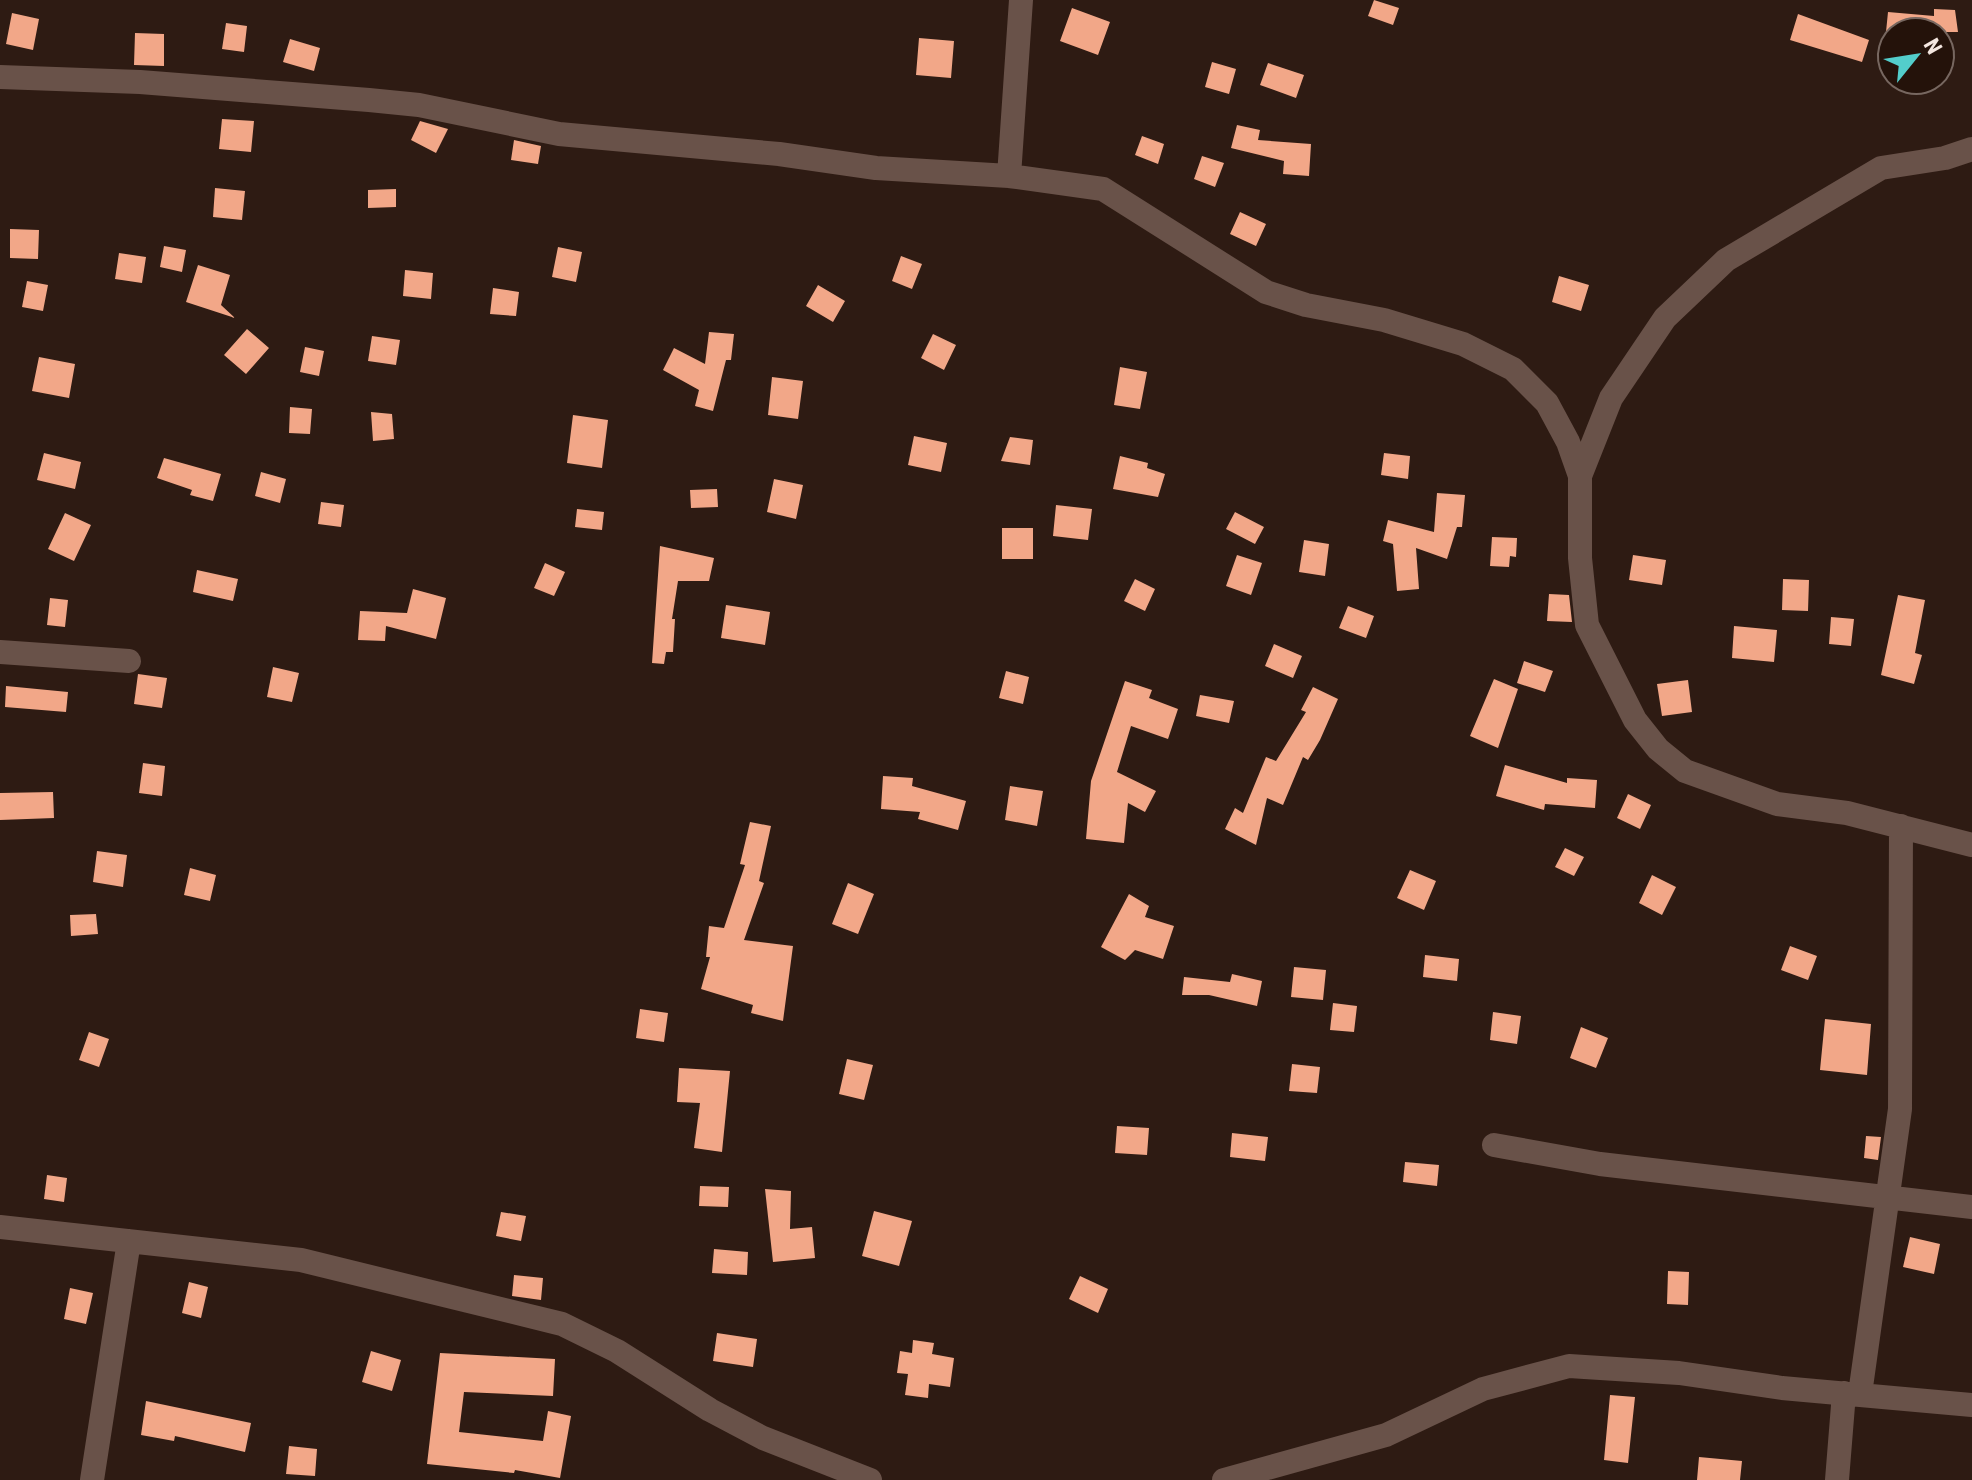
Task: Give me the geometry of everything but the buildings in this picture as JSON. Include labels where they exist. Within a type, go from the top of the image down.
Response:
[{"type":"street","points":[[1009,176],[1021,0]]},
{"type":"street","points":[[0,77],[140,82],[419,105],[559,134],[779,154],[923,172],[1009,176],[1103,189],[1266,292],[1306,305],[1384,320],[1463,344],[1513,369],[1547,403],[1568,442],[1580,476],[1580,558],[1587,625],[1635,720],[1658,749],[1685,771],[1777,804],[1847,813],[1972,845]]},
{"type":"street","points":[[1580,476],[1611,398],[1665,318],[1726,260],[1881,168],[1945,158],[1972,149]]},
{"type":"street","points":[[0,652],[129,661]]},
{"type":"street","points":[[1837,1480],[1889,1197],[1900,1109],[1901,826]]},
{"type":"street","points":[[1494,1145],[1600,1164],[1972,1207]]},
{"type":"street","points":[[0,1227],[301,1260],[562,1324],[617,1351],[763,1438],[870,1480]]},
{"type":"street","points":[[92,1480],[129,1241]]},
{"type":"street","points":[[1224,1480],[1267,1475],[1386,1435],[1483,1389],[1569,1366],[1679,1373],[1972,1405]]}]
